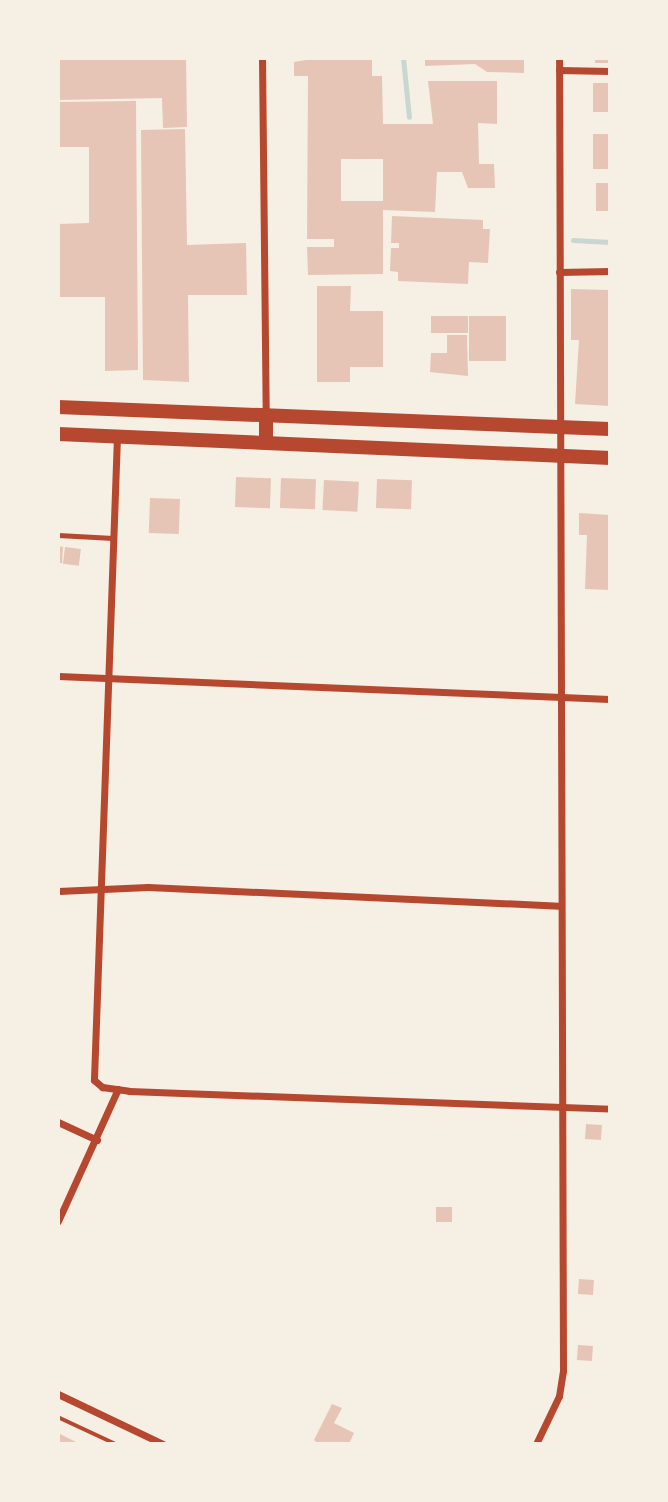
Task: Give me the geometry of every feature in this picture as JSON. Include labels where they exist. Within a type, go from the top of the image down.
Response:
[{"type":"main road","points":[[58,407],[610,429]]},
{"type":"main road","points":[[266,415],[266,443]]},
{"type":"main road","points":[[58,434],[610,458]]},
{"type":"street","points":[[262,58],[266,415]]},
{"type":"street","points":[[536,1444],[559,1396],[563,1371],[559,906],[559,58]]},
{"type":"street","points":[[559,70],[610,71]]},
{"type":"street","points":[[559,272],[610,271]]},
{"type":"street","points":[[117,436],[94,1080],[117,1089],[610,1109]]},
{"type":"street","points":[[58,676],[610,699]]},
{"type":"street","points":[[58,891],[148,887],[559,906]]},
{"type":"street","points":[[58,1221],[97,1140],[117,1089]]},
{"type":"street","points":[[58,1122],[97,1140]]},
{"type":"street","points":[[58,1394],[163,1444]]},
{"type":"lane","points":[[58,536],[113,538]]},
{"type":"path","points":[[58,1417],[116,1444]]},
{"type":"building","points":[[58,58],[186,58],[187,127],[163,128],[162,98],[58,100]]},
{"type":"building","points":[[318,58],[372,58],[372,76],[382,76],[383,124],[433,124],[428,81],[497,81],[497,124],[478,123],[479,164],[494,164],[495,188],[468,188],[462,172],[437,172],[435,212],[383,210],[383,274],[308,275],[307,247],[334,247],[334,239],[307,239],[308,76],[294,76],[294,62]],"holes":[[[341,159],[383,159],[383,201],[341,201]]]},
{"type":"building","points":[[425,58],[524,58],[524,73],[487,72],[475,64],[425,66]]},
{"type":"building","points":[[595,58],[610,58],[610,63],[595,63]]},
{"type":"building","points":[[593,83],[610,83],[610,112],[593,112]]},
{"type":"building","points":[[136,101],[138,370],[105,371],[105,297],[58,297],[58,224],[89,223],[89,147],[58,147],[58,102]]},
{"type":"building","points":[[185,129],[187,245],[246,243],[247,295],[188,295],[189,382],[143,380],[141,130]]},
{"type":"building","points":[[593,134],[610,134],[610,169],[593,169]]},
{"type":"building","points":[[596,183],[610,183],[610,211],[596,211]]},
{"type":"building","points":[[392,216],[483,220],[483,229],[490,229],[488,263],[469,262],[468,284],[398,281],[398,272],[390,271],[391,248],[399,248],[399,243],[391,243]]},
{"type":"building","points":[[317,286],[351,286],[350,311],[383,311],[383,367],[350,367],[350,382],[317,382]]},
{"type":"building","points":[[571,289],[610,290],[610,406],[575,404],[579,340],[571,340]]},
{"type":"building","points":[[431,316],[468,316],[468,333],[431,333]]},
{"type":"building","points":[[469,316],[506,316],[506,361],[469,361]]},
{"type":"building","points":[[447,335],[467,335],[468,376],[430,372],[431,353],[447,353]]},
{"type":"building","points":[[236,477],[271,478],[270,508],[235,507]]},
{"type":"building","points":[[281,478],[316,479],[315,509],[280,508]]},
{"type":"building","points":[[377,479],[412,480],[411,509],[376,508]]},
{"type":"building","points":[[324,480],[359,482],[357,512],[322,510]]},
{"type":"building","points":[[150,498],[180,499],[179,534],[149,533]]},
{"type":"building","points":[[579,513],[610,515],[610,590],[585,589],[587,535],[579,535]]},
{"type":"building","points":[[58,546],[63,547],[62,563],[58,563]]},
{"type":"building","points":[[65,547],[81,549],[79,566],[63,564]]},
{"type":"building","points":[[586,1124],[602,1125],[601,1140],[585,1139]]},
{"type":"building","points":[[436,1207],[452,1207],[452,1222],[436,1222]]},
{"type":"building","points":[[579,1279],[594,1280],[593,1295],[578,1294]]},
{"type":"building","points":[[578,1345],[593,1346],[592,1361],[577,1360]]},
{"type":"building","points":[[332,1404],[342,1408],[334,1423],[354,1433],[349,1444],[319,1444],[314,1440]]},
{"type":"building","points":[[58,1433],[76,1442],[75,1444],[58,1444]]},
{"type":"waterway","points":[[403,58],[409,117]]},
{"type":"waterway","points":[[573,240],[610,242]]}]
